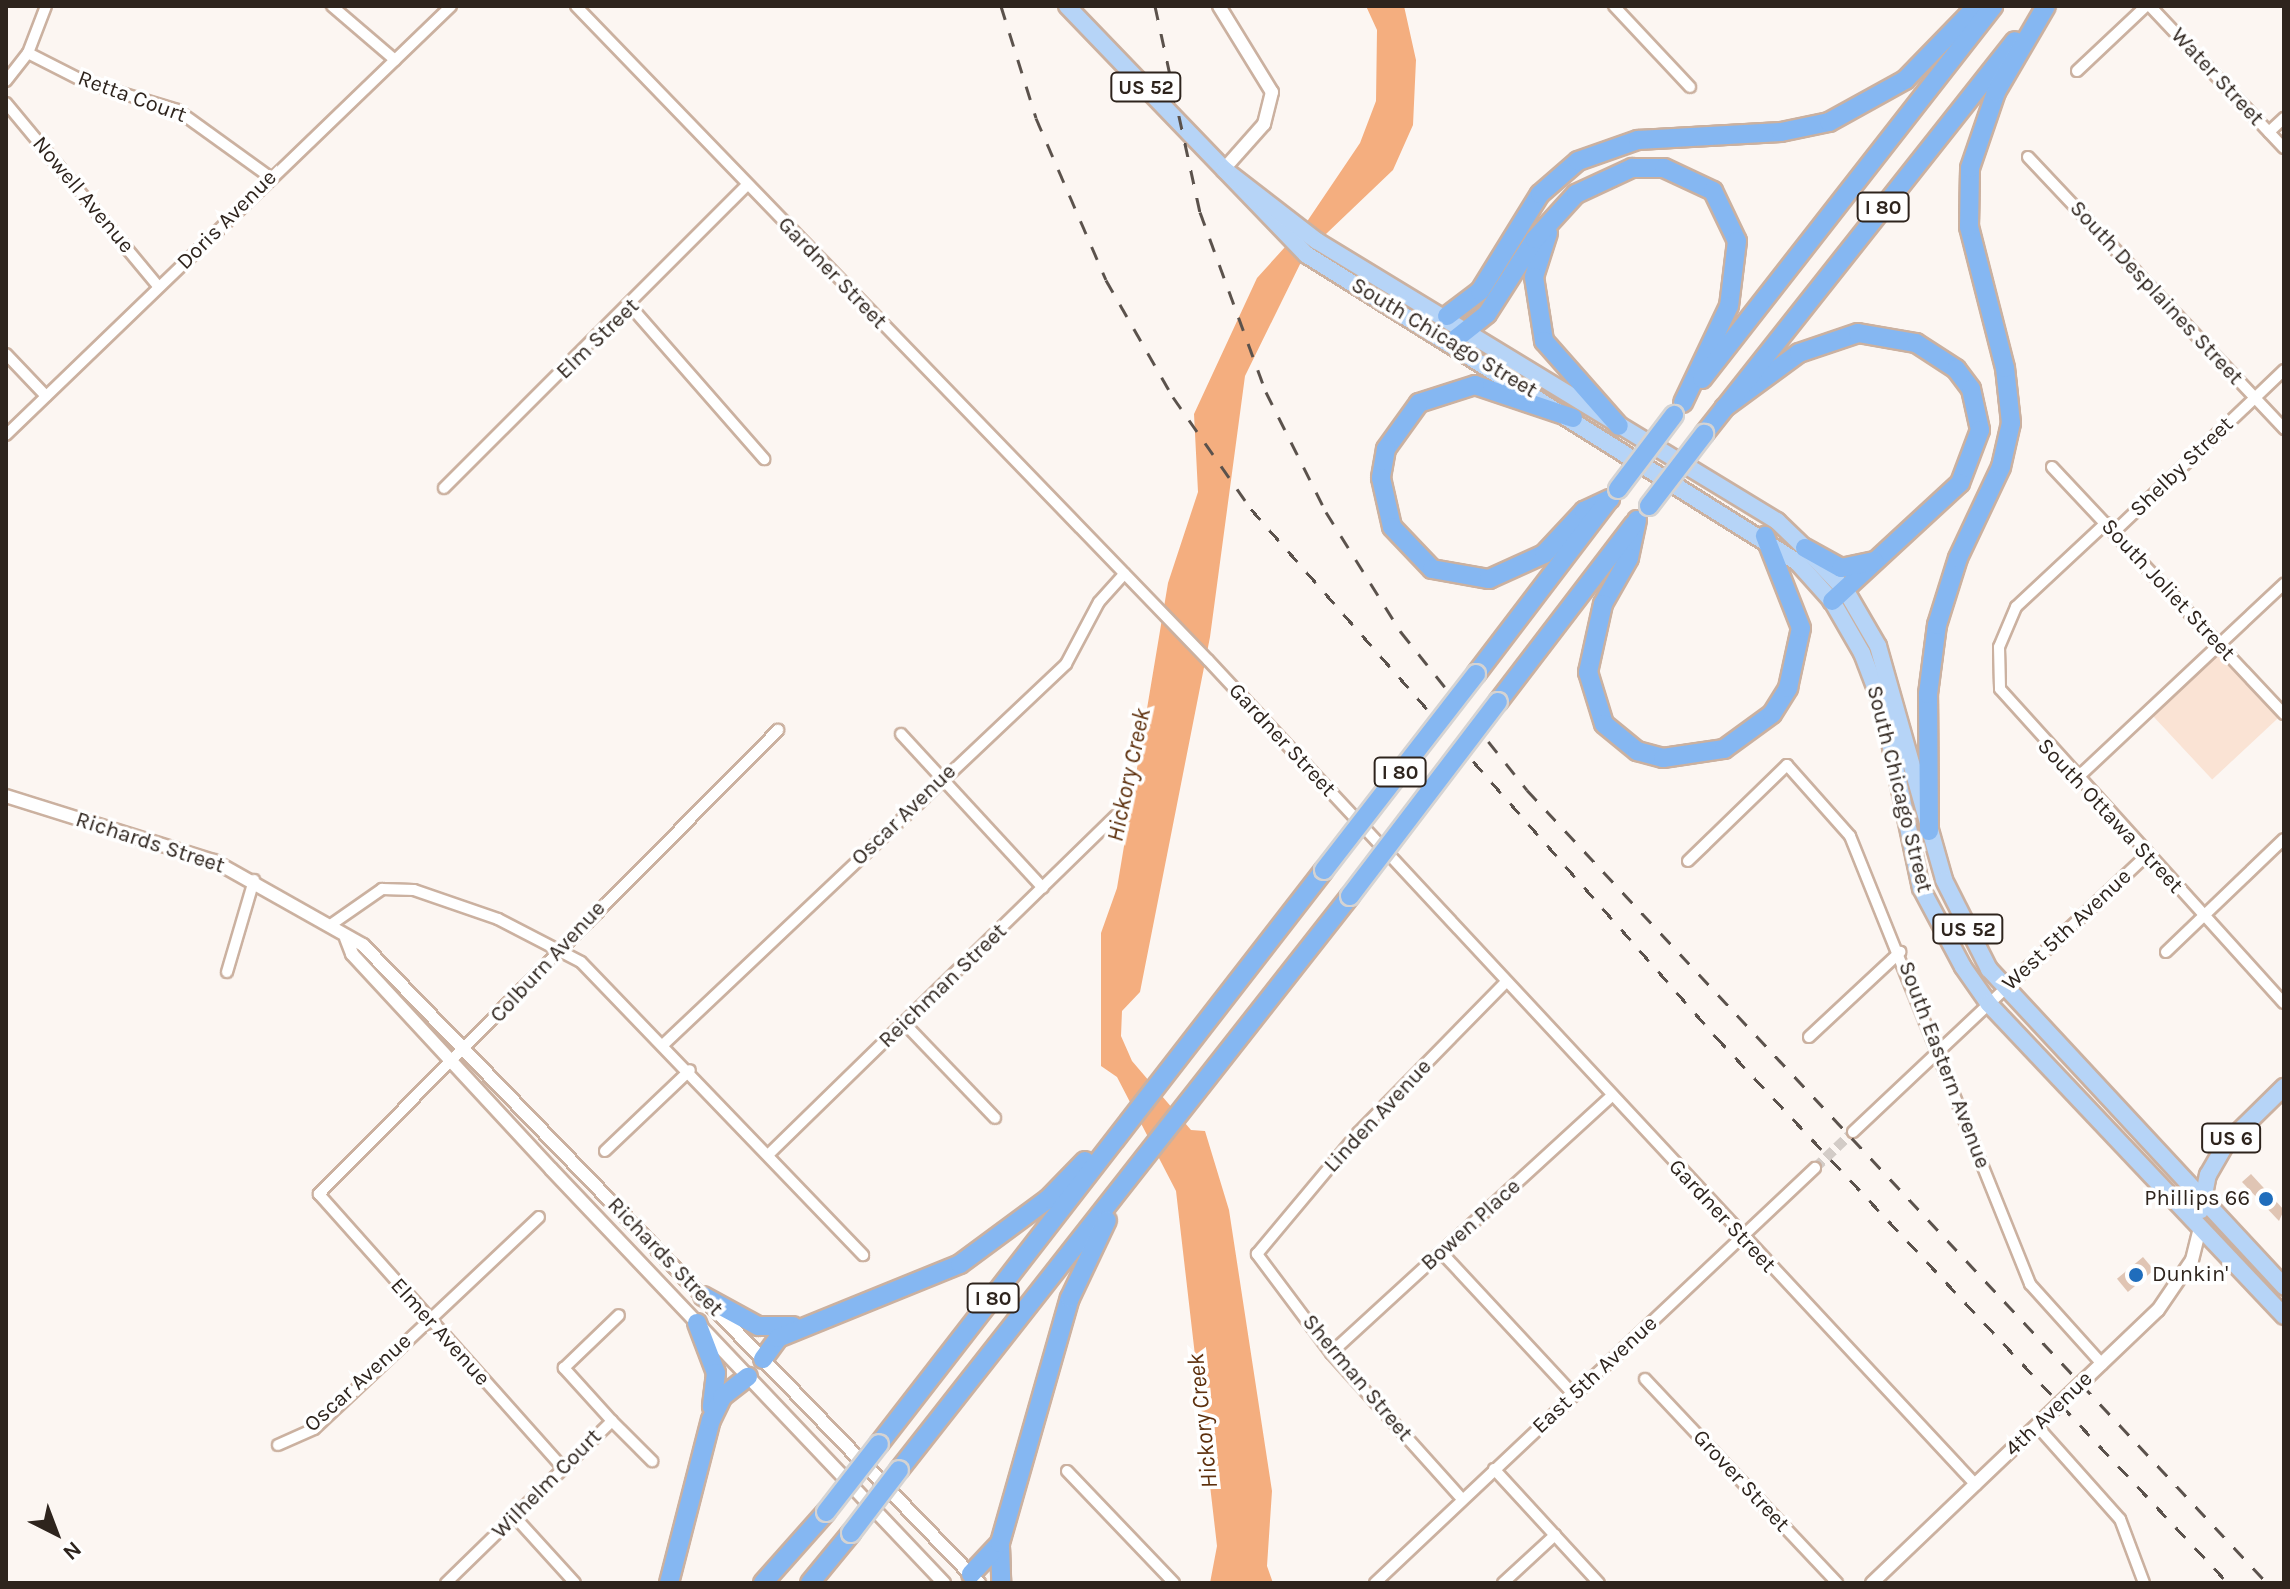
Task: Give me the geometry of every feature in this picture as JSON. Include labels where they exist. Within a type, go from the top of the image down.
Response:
[{"type":"highway","points":[[1447,316],[1480,291],[1540,194],[1578,161],[1638,140],[1781,132],[1839,118],[1905,80],[1977,6]]},
{"type":"highway","name":"I 80","points":[[763,1583],[826,1512],[1993,6]]},
{"type":"highway","points":[[1929,831],[1928,694],[1937,625],[1958,558],[2001,467],[2011,423],[2008,379],[1969,227],[1970,168],[1996,92],[2045,6]]},
{"type":"highway","name":"I 80","points":[[810,1583],[1127,1185],[1724,408],[2045,6]]},
{"type":"highway","points":[[1460,336],[1555,216],[1600,177],[1653,168],[1688,175],[1730,215],[1737,241],[1729,306],[1678,409]]},
{"type":"highway","points":[[1555,216],[1534,277],[1544,341],[1619,426]]},
{"type":"highway","points":[[1724,408],[1783,362],[1844,335],[1903,338],[1956,369],[1977,404],[1974,457],[1951,495],[1839,596]]},
{"type":"highway","points":[[1573,418],[1475,385],[1419,403],[1386,449],[1381,478],[1392,527],[1432,569],[1489,579],[1544,554],[1584,511],[1614,494]]},
{"type":"highway","points":[[1643,513],[1629,558],[1603,604],[1588,672],[1604,724],[1637,751],[1663,758],[1724,749],[1772,714],[1788,688],[1801,628],[1765,536]]},
{"type":"highway","points":[[1805,548],[1841,568],[1887,554]]},
{"type":"highway","points":[[763,1359],[778,1338],[960,1264],[1105,1150]]},
{"type":"highway","points":[[1001,1583],[1000,1543],[1070,1298],[1127,1185]]},
{"type":"highway","points":[[703,1296],[758,1326],[804,1326]]},
{"type":"highway","points":[[669,1583],[711,1420],[716,1373],[697,1323]]},
{"type":"highway","points":[[711,1420],[722,1397],[748,1377]]},
{"type":"highway","points":[[970,1580],[1000,1543]]},
{"type":"main road","name":"South Chicago Street","points":[[1067,6],[1224,169],[1273,214],[1347,269],[1777,521],[1805,548],[1839,596],[1898,701],[1929,831],[1973,940],[2004,990],[2202,1204],[2284,1287]]},
{"type":"main road","name":"South Chicago Street","points":[[1347,269],[1447,316],[1460,336],[1573,418],[1765,536],[1839,596],[1882,705],[1921,888],[1989,1004],[2284,1316]]},
{"type":"main road","name":"US 6","points":[[2200,1227],[2202,1204],[2225,1145],[2284,1087]]},
{"type":"street","points":[[6,81],[28,53],[46,6]]},
{"type":"street","points":[[332,6],[395,60]]},
{"type":"street","name":"Doris Avenue","points":[[6,435],[270,177],[451,6]]},
{"type":"street","name":"Gardner Street","points":[[576,6],[1208,660],[1610,1097],[1976,1485]]},
{"type":"street","points":[[1219,6],[1272,92],[1264,124],[1224,169]]},
{"type":"street","points":[[1614,6],[1690,87]]},
{"type":"street","points":[[2077,71],[2148,6]]},
{"type":"street","name":"Water Street","points":[[2148,6],[2284,148]]},
{"type":"street","name":"Retta Court","points":[[28,53],[85,82],[177,110],[270,177]]},
{"type":"street","name":"Nowell Avenue","points":[[6,103],[159,287]]},
{"type":"street","points":[[2269,132],[2284,118]]},
{"type":"street","name":"South Desplaines Street","points":[[2028,157],[2284,429]]},
{"type":"street","name":"Elm Street","points":[[444,488],[632,308],[747,185]]},
{"type":"street","points":[[632,308],[764,459]]},
{"type":"street","points":[[6,354],[46,396]]},
{"type":"street","name":"Shelby Street","points":[[2114,532],[2284,370]]},
{"type":"street","name":"South Joliet Street","points":[[2052,467],[2284,714]]},
{"type":"street","name":"Shelby Street","points":[[2016,607],[2106,523]]},
{"type":"street","name":"Oscar Avenue","points":[[665,1043],[941,778],[1066,664],[1099,602],[1124,574]]},
{"type":"street","points":[[2075,780],[2284,584]]},
{"type":"street","name":"South Ottawa Street","points":[[2016,607],[1999,647],[2000,689],[2075,780],[2284,1003]]},
{"type":"street","name":"Colburn Avenue","points":[[319,1194],[464,1050],[558,948],[778,730]]},
{"type":"street","points":[[901,734],[1043,888]]},
{"type":"street","name":"South Eastern Avenue","points":[[1688,861],[1787,765],[1859,847],[2030,1284],[2102,1364]]},
{"type":"street","name":"Richards Street","points":[[6,796],[254,880],[346,938],[363,945],[703,1296],[970,1580]]},
{"type":"street","name":"Reichman Street","points":[[769,1154],[1115,816]]},
{"type":"street","points":[[2166,952],[2284,839]]},
{"type":"street","name":"West 5th Avenue","points":[[1989,1004],[2146,856]]},
{"type":"street","points":[[227,972],[254,880]]},
{"type":"street","points":[[329,926],[382,889],[414,890],[447,897],[558,948],[665,1043],[863,1255]]},
{"type":"street","name":"Richards Street","points":[[346,938],[452,1061],[944,1583]]},
{"type":"street","points":[[1809,1037],[1900,952]]},
{"type":"street","name":"Linden Avenue","points":[[1257,1254],[1358,1133],[1505,983]]},
{"type":"street","points":[[1853,1132],[1989,1004]]},
{"type":"street","points":[[905,1024],[995,1118]]},
{"type":"street","points":[[605,1151],[690,1070]]},
{"type":"street","name":"Bowen Place","points":[[1331,1353],[1443,1254],[1610,1097]]},
{"type":"street","name":"East 5th Avenue","points":[[1375,1583],[1815,1168]]},
{"type":"street","name":"Elmer Avenue","points":[[319,1194],[563,1468]]},
{"type":"street","name":"Oscar Avenue","points":[[278,1445],[314,1429],[428,1318],[539,1217]]},
{"type":"street","name":"4th Avenue","points":[[1873,1583],[2102,1364],[2180,1284],[2200,1227]]},
{"type":"street","name":"Sherman Street","points":[[1257,1254],[1331,1353],[1462,1499]]},
{"type":"street","points":[[1443,1254],[1574,1395]]},
{"type":"street","name":"Wilhelm Court","points":[[446,1583],[612,1421],[564,1368],[619,1315]]},
{"type":"street","points":[[748,1377],[763,1359]]},
{"type":"street","name":"Grover Street","points":[[1645,1379],[1837,1583]]},
{"type":"street","points":[[612,1421],[652,1461]]},
{"type":"street","points":[[2037,1426],[2120,1519],[2144,1583]]},
{"type":"street","points":[[1494,1469],[1599,1583]]},
{"type":"street","points":[[1067,1471],[1174,1583]]},
{"type":"street","points":[[515,1517],[575,1583]]},
{"type":"street","points":[[1503,1583],[1555,1535]]},
{"type":"shaded area","points":[[2219,646],[2282,714],[2212,779],[2149,711]]},
{"type":"water","name":"Hickory Creek","points":[[1366,6],[1404,6],[1416,60],[1413,125],[1393,170],[1305,254],[1245,376],[1210,637],[1140,992],[1122,1011],[1121,1036],[1132,1061],[1191,1130],[1205,1131],[1229,1210],[1272,1491],[1267,1566],[1273,1583],[1210,1583],[1217,1546],[1176,1191],[1117,1077],[1101,1066],[1101,933],[1117,888],[1168,583],[1198,492],[1194,414],[1257,278],[1304,226],[1360,143],[1376,101],[1377,30]]},
{"type":"building","name":"Phillips 66","points":[[2251,1174],[2284,1210],[2279,1221],[2242,1182]]},
{"type":"building","name":"Dunkin'","points":[[2143,1257],[2154,1270],[2128,1292],[2117,1279]]},
{"type":"tunnel","points":[[1815,1168],[1853,1132]]},
{"type":"railway","points":[[1001,6],[1036,118],[1106,280],[1173,397],[1251,509],[1716,1037],[2228,1583]]},
{"type":"railway","points":[[1155,6],[1200,212],[1266,392],[1326,512],[1401,632],[1527,790],[2267,1583]]},
{"type":"place","name":"Phillips 66","points":[[2266,1199]]},
{"type":"place","name":"Dunkin'","points":[[2136,1275]]}]
